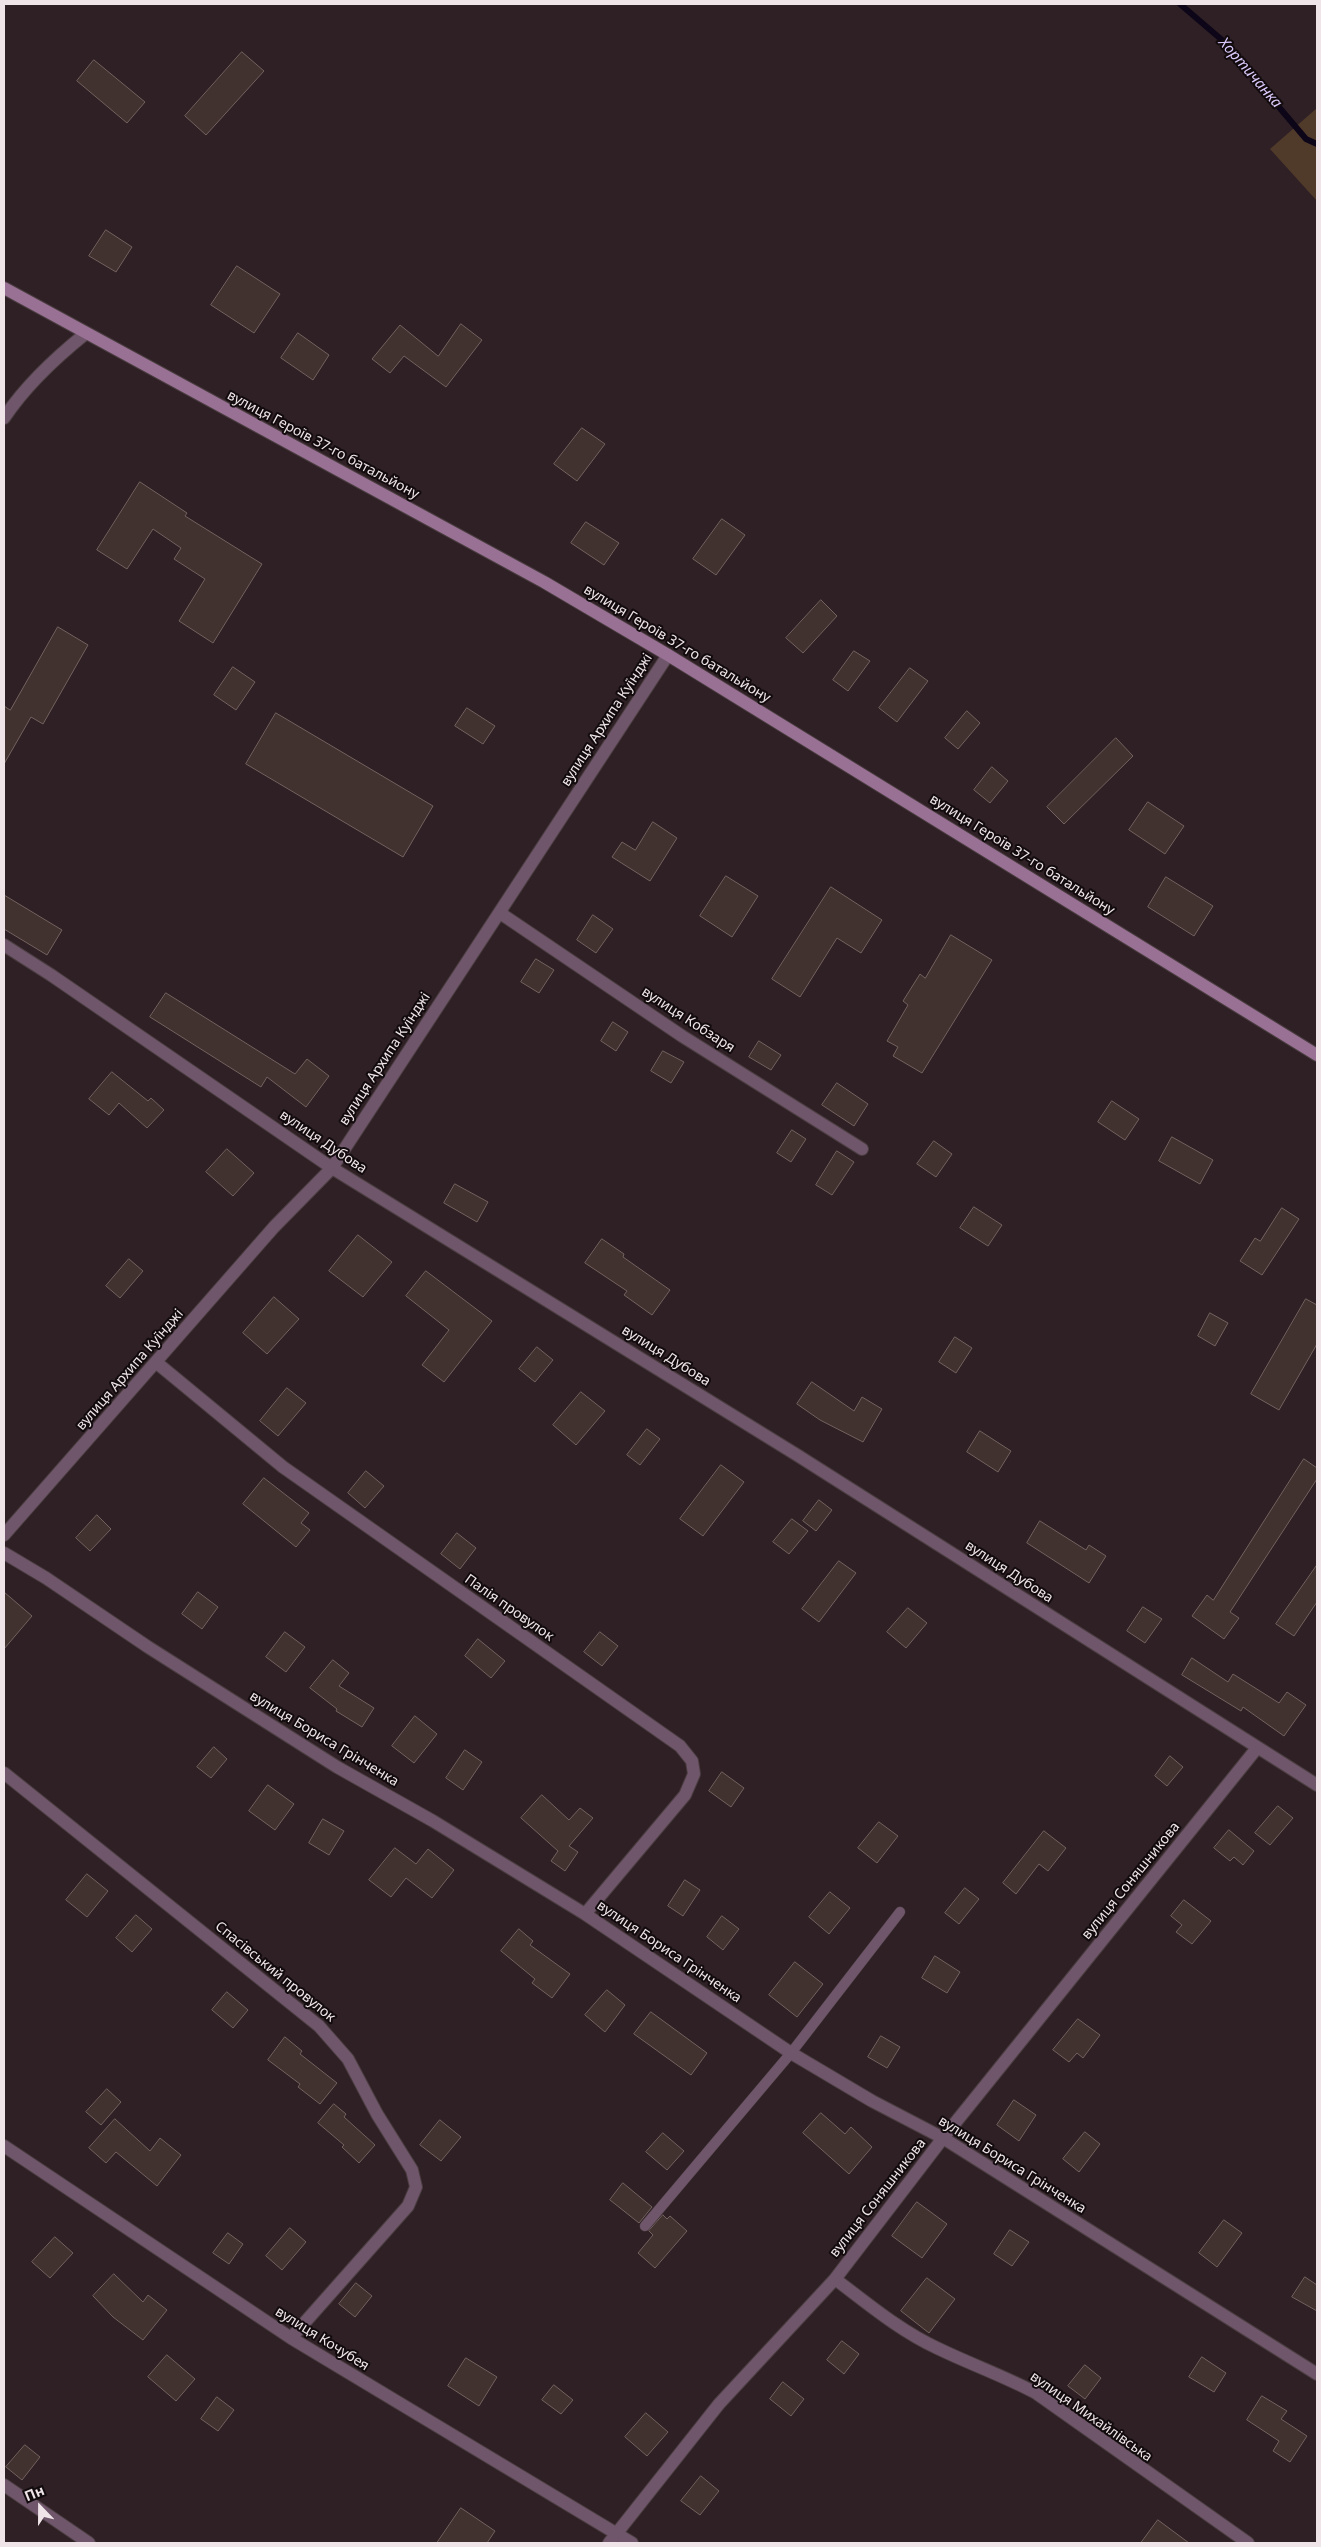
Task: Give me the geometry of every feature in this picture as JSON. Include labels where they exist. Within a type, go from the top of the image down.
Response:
[{"type":"street","name":"вулиця Героїв 37-го батальйону","points":[[4,288],[536,578],[668,655],[1317,1055]]},
{"type":"street","points":[[4,418],[14,402],[49,363],[86,334]]},
{"type":"street","name":"вулиця Архипа Куїнджі","points":[[4,1535],[274,1227],[332,1168],[668,655]]},
{"type":"street","name":"вулиця Кобзаря","points":[[500,913],[682,1036],[862,1149]]},
{"type":"street","name":"вулиця Дубова","points":[[4,945],[52,975],[332,1168],[798,1455],[1317,1785]]},
{"type":"street","name":"Палія провулок","points":[[157,1362],[283,1467],[680,1746],[689,1757],[694,1768],[694,1779],[685,1795],[585,1914]]},
{"type":"street","name":"вулиця Бориса Грінченка","points":[[4,1553],[337,1766],[433,1821],[585,1914],[791,2052],[872,2101],[943,2138],[1317,2374]]},
{"type":"street","name":"вулиця Соняшникова","points":[[613,2538],[719,2404],[835,2279],[943,2138],[1257,1748]]},
{"type":"street","name":"Спасівський провулок","points":[[4,1773],[318,2026],[348,2059],[377,2114],[412,2170],[416,2187],[408,2206],[291,2338]]},
{"type":"street","name":"вулиця Кочубея","points":[[4,2146],[291,2338],[613,2538],[632,2543]]},
{"type":"street","name":"вулиця Михайлівська","points":[[835,2279],[885,2316],[936,2348],[1006,2377],[1036,2393],[1248,2543]]},
{"type":"street","points":[[4,2485],[89,2543]]},
{"type":"lane","points":[[645,2226],[791,2052],[900,1912]]},
{"type":"shaded area","points":[[1317,108],[1317,201],[1270,149]]},
{"type":"building","points":[[242,52],[264,71],[206,135],[185,116]]},
{"type":"building","points":[[94,60],[145,102],[127,123],[77,81]]},
{"type":"building","points":[[106,230],[132,247],[116,272],[89,256]]},
{"type":"building","points":[[237,266],[280,294],[254,333],[211,305]]},
{"type":"building","points":[[461,324],[482,340],[446,387],[404,356],[390,373],[372,359],[400,325],[438,356]]},
{"type":"building","points":[[298,333],[329,355],[313,380],[281,358]]},
{"type":"building","points":[[582,428],[605,444],[577,481],[554,464]]},
{"type":"building","points":[[140,482],[187,513],[185,516],[262,564],[213,643],[179,621],[205,579],[174,559],[181,548],[153,529],[127,569],[97,550]]},
{"type":"building","points":[[722,519],[745,535],[716,575],[693,559]]},
{"type":"building","points":[[586,522],[619,543],[604,565],[571,543]]},
{"type":"building","points":[[821,600],[837,616],[803,653],[786,638]]},
{"type":"building","points":[[58,627],[88,645],[43,724],[31,717],[4,764],[4,706],[10,710]]},
{"type":"building","points":[[854,651],[870,661],[848,691],[833,680]]},
{"type":"building","points":[[233,667],[255,682],[236,710],[214,695]]},
{"type":"building","points":[[910,668],[928,681],[897,722],[879,708]]},
{"type":"building","points":[[467,708],[495,726],[483,744],[455,726]]},
{"type":"building","points":[[967,711],[980,723],[958,749],[945,738]]},
{"type":"building","points":[[276,713],[433,806],[403,857],[246,764]]},
{"type":"building","points":[[1116,738],[1133,756],[1064,824],[1047,807]]},
{"type":"building","points":[[992,767],[1008,781],[990,803],[974,790]]},
{"type":"building","points":[[1148,802],[1184,826],[1165,854],[1129,830]]},
{"type":"building","points":[[653,822],[677,838],[650,881],[612,857],[622,842],[635,850]]},
{"type":"building","points":[[726,876],[758,896],[732,937],[700,916]]},
{"type":"building","points":[[1166,877],[1213,906],[1194,936],[1148,907]]},
{"type":"building","points":[[831,887],[882,920],[861,953],[837,938],[800,997],[772,979]]},
{"type":"building","points":[[4,895],[62,930],[47,955],[4,929]]},
{"type":"building","points":[[593,915],[613,929],[596,953],[577,940]]},
{"type":"building","points":[[951,935],[992,960],[922,1073],[893,1056],[898,1047],[887,1041],[908,1005],[903,1001],[920,974],[925,978]]},
{"type":"building","points":[[536,959],[554,970],[539,993],[521,982]]},
{"type":"building","points":[[166,993],[295,1074],[307,1059],[329,1076],[306,1107],[267,1077],[261,1087],[150,1017]]},
{"type":"building","points":[[613,1022],[628,1032],[616,1051],[601,1041]]},
{"type":"building","points":[[759,1041],[781,1055],[771,1070],[749,1057]]},
{"type":"building","points":[[663,1051],[684,1062],[671,1083],[651,1071]]},
{"type":"building","points":[[112,1072],[148,1101],[151,1098],[164,1110],[147,1128],[119,1103],[109,1115],[89,1099]]},
{"type":"building","points":[[837,1083],[868,1104],[854,1126],[822,1105]]},
{"type":"building","points":[[1112,1101],[1139,1119],[1125,1140],[1098,1122]]},
{"type":"building","points":[[792,1130],[806,1139],[791,1162],[777,1153]]},
{"type":"building","points":[[1172,1137],[1213,1160],[1200,1184],[1159,1161]]},
{"type":"building","points":[[934,1141],[952,1154],[936,1177],[917,1164]]},
{"type":"building","points":[[227,1149],[254,1173],[233,1196],[206,1172]]},
{"type":"building","points":[[837,1151],[854,1162],[832,1195],[816,1185]]},
{"type":"building","points":[[455,1184],[488,1202],[477,1222],[444,1203]]},
{"type":"building","points":[[974,1207],[1002,1225],[988,1246],[960,1228]]},
{"type":"building","points":[[1282,1208],[1299,1219],[1262,1275],[1240,1261],[1255,1238],[1260,1241]]},
{"type":"building","points":[[358,1235],[392,1262],[363,1297],[329,1271]]},
{"type":"building","points":[[602,1239],[624,1254],[623,1257],[670,1290],[652,1315],[624,1295],[627,1291],[585,1263]]},
{"type":"building","points":[[129,1259],[143,1271],[120,1298],[106,1286]]},
{"type":"building","points":[[426,1271],[492,1321],[444,1382],[422,1365],[449,1330],[406,1296]]},
{"type":"building","points":[[274,1297],[299,1319],[267,1354],[243,1333]]},
{"type":"building","points":[[1306,1299],[1317,1305],[1317,1344],[1279,1410],[1251,1394]]},
{"type":"building","points":[[1210,1313],[1228,1323],[1215,1346],[1198,1336]]},
{"type":"building","points":[[955,1337],[972,1348],[956,1373],[939,1362]]},
{"type":"building","points":[[537,1347],[553,1360],[535,1382],[519,1369]]},
{"type":"building","points":[[812,1382],[854,1411],[862,1397],[882,1409],[863,1442],[820,1420],[797,1404]]},
{"type":"building","points":[[287,1388],[306,1403],[278,1436],[260,1421]]},
{"type":"building","points":[[581,1392],[605,1411],[576,1445],[553,1425]]},
{"type":"building","points":[[647,1429],[660,1439],[640,1465],[627,1455]]},
{"type":"building","points":[[980,1431],[1011,1451],[998,1472],[967,1452]]},
{"type":"building","points":[[1304,1459],[1317,1468],[1317,1479],[1230,1612],[1239,1618],[1224,1639],[1192,1616],[1207,1595],[1213,1600]]},
{"type":"building","points":[[721,1465],[744,1482],[703,1536],[680,1519]]},
{"type":"building","points":[[366,1471],[384,1486],[365,1508],[348,1493]]},
{"type":"building","points":[[264,1478],[309,1513],[301,1523],[310,1530],[296,1547],[243,1504]]},
{"type":"building","points":[[819,1500],[832,1510],[816,1531],[803,1521]]},
{"type":"building","points":[[97,1515],[111,1529],[90,1551],[76,1538]]},
{"type":"building","points":[[792,1519],[808,1531],[789,1554],[773,1542]]},
{"type":"building","points":[[1040,1521],[1086,1550],[1089,1545],[1106,1556],[1089,1583],[1027,1543]]},
{"type":"building","points":[[457,1533],[476,1548],[460,1569],[441,1554]]},
{"type":"building","points":[[839,1561],[856,1573],[819,1622],[802,1609]]},
{"type":"building","points":[[1317,1565],[1317,1602],[1294,1636],[1276,1624]]},
{"type":"building","points":[[4,1592],[32,1616],[4,1649]]},
{"type":"building","points":[[198,1592],[218,1607],[202,1629],[182,1614]]},
{"type":"building","points":[[1143,1607],[1162,1619],[1145,1643],[1127,1631]]},
{"type":"building","points":[[908,1608],[927,1623],[906,1648],[887,1632]]},
{"type":"building","points":[[285,1632],[305,1647],[286,1672],[266,1657]]},
{"type":"building","points":[[600,1632],[618,1646],[602,1666],[584,1652]]},
{"type":"building","points":[[478,1639],[505,1661],[491,1678],[465,1656]]},
{"type":"building","points":[[1192,1658],[1228,1682],[1233,1674],[1279,1703],[1287,1692],[1306,1705],[1284,1736],[1243,1707],[1241,1711],[1182,1675]]},
{"type":"building","points":[[333,1660],[349,1673],[339,1686],[374,1708],[362,1727],[336,1711],[337,1709],[310,1688]]},
{"type":"building","points":[[415,1716],[437,1734],[414,1763],[392,1746]]},
{"type":"building","points":[[214,1747],[227,1759],[211,1778],[197,1767]]},
{"type":"building","points":[[465,1750],[482,1762],[463,1790],[446,1778]]},
{"type":"building","points":[[1170,1756],[1183,1767],[1167,1786],[1155,1776]]},
{"type":"building","points":[[722,1772],[744,1788],[731,1807],[709,1791]]},
{"type":"building","points":[[268,1785],[294,1804],[275,1830],[249,1811]]},
{"type":"building","points":[[542,1795],[569,1820],[580,1808],[593,1818],[569,1846],[578,1852],[565,1871],[551,1861],[558,1851],[521,1818]]},
{"type":"building","points":[[1278,1806],[1293,1818],[1270,1845],[1255,1833]]},
{"type":"building","points":[[323,1819],[344,1831],[329,1855],[309,1843]]},
{"type":"building","points":[[879,1822],[898,1836],[877,1863],[858,1848]]},
{"type":"building","points":[[1229,1830],[1254,1851],[1243,1865],[1234,1857],[1230,1861],[1214,1848]]},
{"type":"building","points":[[1044,1831],[1066,1848],[1048,1871],[1039,1864],[1016,1894],[1003,1883]]},
{"type":"building","points":[[395,1848],[416,1864],[428,1849],[454,1870],[432,1898],[406,1878],[391,1897],[369,1880]]},
{"type":"building","points":[[87,1874],[108,1891],[87,1917],[66,1900]]},
{"type":"building","points":[[685,1880],[700,1890],[683,1916],[668,1906]]},
{"type":"building","points":[[965,1888],[979,1899],[959,1924],[945,1913]]},
{"type":"building","points":[[830,1892],[850,1908],[829,1934],[809,1917]]},
{"type":"building","points":[[1184,1900],[1211,1921],[1192,1944],[1176,1932],[1182,1925],[1171,1916]]},
{"type":"building","points":[[136,1915],[152,1929],[132,1952],[116,1938]]},
{"type":"building","points":[[722,1916],[739,1929],[723,1950],[707,1937]]},
{"type":"building","points":[[519,1929],[533,1941],[530,1945],[570,1974],[552,1998],[532,1983],[535,1979],[501,1951]]},
{"type":"building","points":[[935,1956],[960,1972],[947,1993],[922,1978]]},
{"type":"building","points":[[795,1962],[823,1984],[797,2017],[769,1995]]},
{"type":"building","points":[[607,1990],[625,2005],[605,2032],[585,2015]]},
{"type":"building","points":[[227,1992],[248,2010],[233,2028],[212,2010]]},
{"type":"building","points":[[651,2012],[707,2053],[691,2075],[634,2034]]},
{"type":"building","points":[[1078,2019],[1100,2035],[1083,2058],[1077,2053],[1069,2062],[1053,2050]]},
{"type":"building","points":[[881,2036],[900,2047],[887,2068],[868,2057]]},
{"type":"building","points":[[285,2037],[302,2051],[300,2054],[337,2083],[320,2104],[298,2087],[300,2084],[268,2060]]},
{"type":"building","points":[[107,2089],[121,2102],[101,2125],[86,2112]]},
{"type":"building","points":[[1014,2100],[1036,2115],[1019,2141],[997,2125]]},
{"type":"building","points":[[334,2104],[346,2114],[344,2117],[375,2145],[359,2163],[342,2147],[344,2145],[318,2123]]},
{"type":"building","points":[[821,2113],[845,2134],[851,2127],[872,2147],[849,2174],[803,2133]]},
{"type":"building","points":[[115,2119],[150,2151],[160,2138],[181,2155],[157,2186],[116,2152],[106,2163],[89,2148]]},
{"type":"building","points":[[440,2120],[461,2137],[441,2161],[420,2145]]},
{"type":"building","points":[[1085,2132],[1100,2144],[1079,2172],[1063,2159]]},
{"type":"building","points":[[663,2133],[684,2151],[667,2170],[646,2152]]},
{"type":"building","points":[[623,2183],[652,2207],[639,2223],[610,2200]]},
{"type":"building","points":[[917,2202],[947,2224],[922,2258],[892,2236]]},
{"type":"building","points":[[663,2215],[667,2219],[670,2216],[687,2231],[655,2268],[638,2253],[653,2235],[649,2231]]},
{"type":"building","points":[[1224,2220],[1242,2233],[1217,2267],[1199,2253]]},
{"type":"building","points":[[290,2228],[306,2242],[282,2270],[266,2256]]},
{"type":"building","points":[[1010,2230],[1029,2242],[1012,2266],[994,2254]]},
{"type":"building","points":[[228,2233],[243,2244],[229,2264],[213,2253]]},
{"type":"building","points":[[55,2237],[73,2253],[50,2278],[32,2262]]},
{"type":"building","points":[[114,2274],[143,2302],[148,2295],[167,2310],[143,2340],[113,2317],[93,2296]]},
{"type":"building","points":[[1305,2277],[1317,2285],[1317,2311],[1292,2297]]},
{"type":"building","points":[[927,2278],[955,2299],[929,2333],[901,2311]]},
{"type":"building","points":[[356,2283],[372,2296],[355,2317],[339,2304]]},
{"type":"building","points":[[842,2341],[859,2354],[844,2374],[827,2360]]},
{"type":"building","points":[[167,2355],[195,2379],[176,2401],[148,2377]]},
{"type":"building","points":[[1202,2357],[1226,2373],[1214,2392],[1189,2377]]},
{"type":"building","points":[[466,2358],[497,2377],[479,2406],[448,2386]]},
{"type":"building","points":[[1085,2365],[1101,2378],[1085,2399],[1068,2386]]},
{"type":"building","points":[[783,2382],[804,2399],[791,2416],[770,2399]]},
{"type":"building","points":[[554,2385],[573,2400],[561,2414],[542,2400]]},
{"type":"building","points":[[1262,2396],[1287,2411],[1281,2419],[1307,2436],[1290,2462],[1273,2451],[1279,2441],[1247,2420]]},
{"type":"building","points":[[217,2397],[234,2410],[218,2431],[201,2419]]},
{"type":"building","points":[[646,2413],[668,2432],[647,2456],[625,2437]]},
{"type":"building","points":[[25,2445],[40,2457],[22,2480],[6,2467]]},
{"type":"building","points":[[701,2476],[719,2491],[700,2515],[681,2501]]},
{"type":"building","points":[[461,2508],[495,2531],[487,2543],[437,2543]]},
{"type":"building","points":[[1158,2520],[1189,2543],[1141,2543]]},
{"type":"waterway","name":"Хортичанка","points":[[1180,4],[1222,40],[1306,139],[1317,144]]}]
